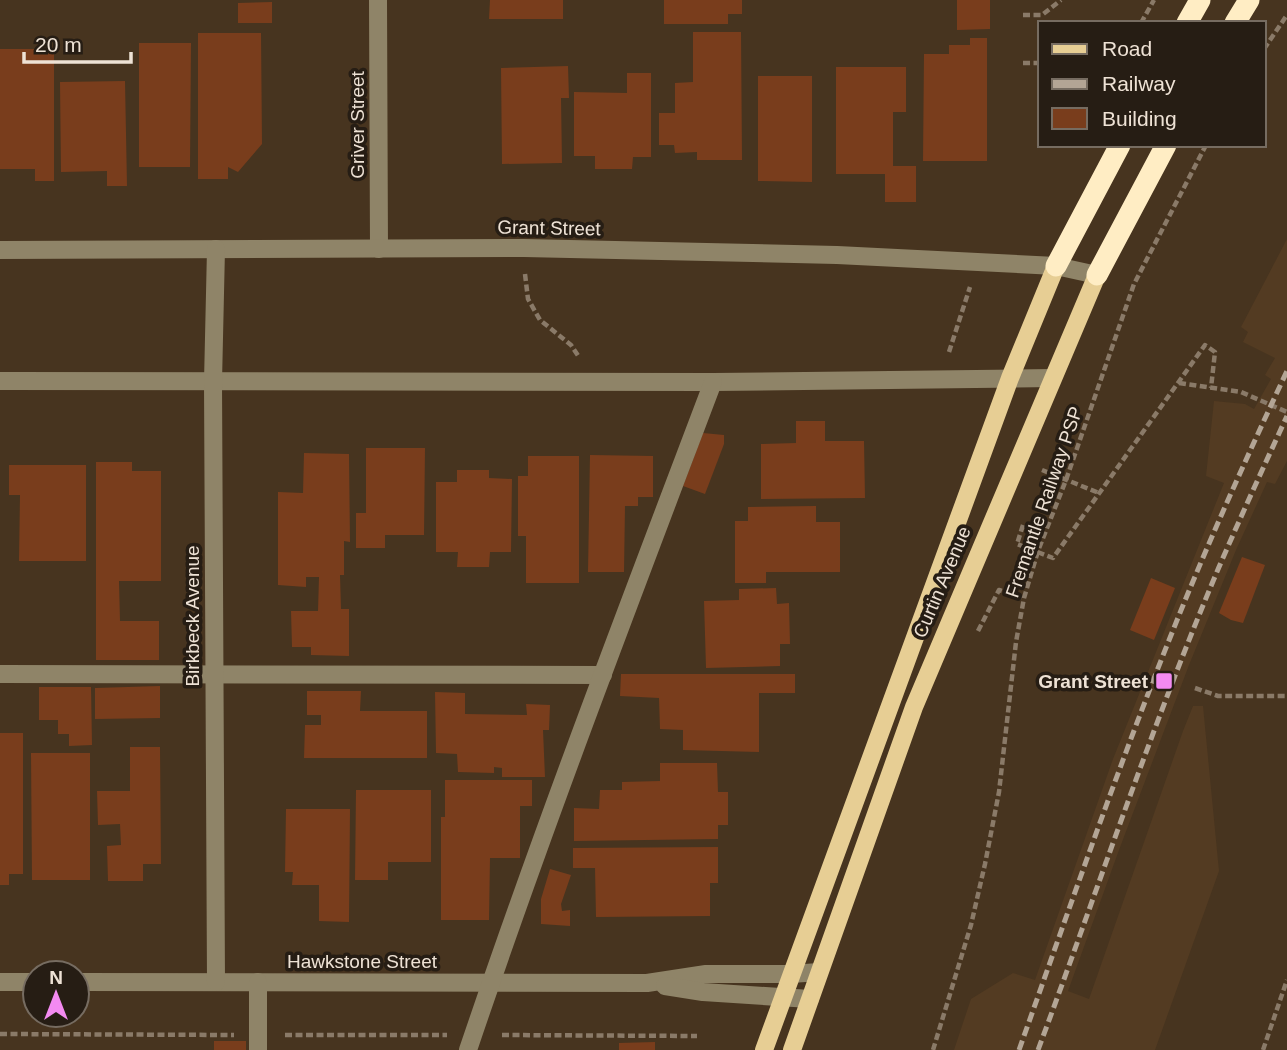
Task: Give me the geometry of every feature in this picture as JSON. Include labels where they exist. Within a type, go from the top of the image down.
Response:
[{"type":"highway","points":[[1188,21],[1200,0]]},
{"type":"highway","points":[[1236,21],[1249,0]]},
{"type":"highway","name":"Curtin Avenue","points":[[1055,266],[1119,147]]},
{"type":"highway","name":"Curtin Avenue","points":[[1097,275],[1165,147]]},
{"type":"main road","name":"Curtin Avenue","points":[[764,1050],[1010,378],[1055,266]]},
{"type":"main road","name":"Curtin Avenue","points":[[792,1050],[914,707],[1097,275]]},
{"type":"street","name":"Griver Street","points":[[378,0],[379,250]]},
{"type":"street","name":"Grant Street","points":[[0,250],[524,248],[837,255],[1055,266],[1097,275]]},
{"type":"street","name":"Birkbeck Avenue","points":[[216,250],[213,382],[216,982]]},
{"type":"street","points":[[0,381],[713,382],[1052,378]]},
{"type":"street","points":[[471,1043],[603,675],[713,382]]},
{"type":"street","points":[[0,674],[603,675]]},
{"type":"street","name":"Hawkstone Street","points":[[647,983],[706,974],[819,972]]},
{"type":"street","points":[[0,982],[21,982]]},
{"type":"street","name":"Hawkstone Street","points":[[91,982],[647,983],[703,992],[810,999]]},
{"type":"street","points":[[258,982],[258,1042]]},
{"type":"path","points":[[1023,15],[1042,15],[1061,0]]},
{"type":"path","points":[[1141,21],[1154,0]]},
{"type":"path","points":[[1266,45],[1287,15]]},
{"type":"path","points":[[1023,63],[1038,63]]},
{"type":"path","name":"Fremantle Railway PSP","points":[[933,1050],[971,925],[985,864],[999,792],[1016,642],[1024,598],[1038,551],[1066,480],[1134,284],[1205,147]]},
{"type":"path","points":[[524,248],[528,299],[540,320],[571,345],[580,359],[579,382]]},
{"type":"path","points":[[946,360],[970,286]]},
{"type":"path","points":[[1025,519],[1017,544],[1054,558],[1205,345],[1215,352],[1210,388]]},
{"type":"path","points":[[1179,383],[1241,392],[1287,412]]},
{"type":"path","points":[[1041,470],[1099,493]]},
{"type":"path","points":[[1195,688],[1218,696],[1287,696]]},
{"type":"path","points":[[1262,1050],[1287,980]]},
{"type":"path","points":[[0,1034],[258,1042],[471,1043],[697,1036]]},
{"type":"shaded area","points":[[1287,239],[1287,461],[1275,484],[1267,482],[1236,550],[1189,665],[1068,991],[1089,999],[1183,731],[1193,706],[1203,706],[1219,871],[1155,1050],[954,1050],[971,999],[1013,973],[1035,980],[1113,759],[1224,483],[1206,476],[1214,401],[1245,404],[1254,409],[1271,379],[1265,375],[1275,358],[1243,342],[1248,332],[1241,327]]},
{"type":"building","points":[[490,0],[563,0],[563,19],[489,19]]},
{"type":"building","points":[[664,0],[742,0],[742,14],[728,14],[728,24],[664,24]]},
{"type":"building","points":[[957,0],[990,0],[990,29],[957,30]]},
{"type":"building","points":[[272,2],[272,23],[238,23],[238,3]]},
{"type":"building","points":[[693,32],[741,32],[742,160],[697,160],[697,152],[675,153],[674,145],[659,145],[659,113],[675,113],[675,83],[693,82]]},
{"type":"building","points":[[198,33],[261,33],[262,144],[238,172],[228,167],[228,179],[198,179]]},
{"type":"building","points":[[970,38],[987,38],[987,161],[923,161],[924,54],[949,54],[949,45],[970,45]]},
{"type":"building","points":[[139,43],[191,43],[190,167],[139,167]]},
{"type":"building","points":[[0,49],[54,49],[54,181],[35,181],[35,169],[0,169]]},
{"type":"building","points":[[568,66],[569,98],[561,98],[562,163],[502,164],[501,68]]},
{"type":"building","points":[[836,67],[906,67],[906,112],[893,112],[893,166],[916,166],[916,202],[885,202],[885,174],[836,174]]},
{"type":"building","points":[[627,73],[651,73],[651,157],[633,157],[632,169],[595,169],[595,156],[574,156],[574,92],[627,93]]},
{"type":"building","points":[[758,76],[812,76],[812,182],[758,181]]},
{"type":"building","points":[[125,81],[127,186],[107,186],[107,171],[61,172],[60,82]]},
{"type":"building","points":[[796,421],[825,421],[825,441],[864,441],[865,498],[761,499],[761,444],[796,443]]},
{"type":"building","points":[[703,433],[724,435],[724,444],[705,494],[683,486]]},
{"type":"building","points":[[366,448],[425,448],[424,535],[385,535],[385,548],[356,548],[356,513],[366,513]]},
{"type":"building","points":[[304,453],[349,454],[350,542],[344,541],[344,575],[340,575],[341,609],[349,609],[349,656],[311,655],[311,647],[292,647],[291,611],[318,611],[319,577],[306,577],[306,587],[278,585],[278,492],[303,493]]},
{"type":"building","points":[[590,455],[653,456],[653,497],[638,497],[638,506],[625,506],[624,572],[588,572]]},
{"type":"building","points":[[528,456],[579,456],[579,583],[526,583],[526,536],[518,536],[518,476],[528,476]]},
{"type":"building","points":[[96,462],[132,462],[132,471],[161,471],[161,581],[119,581],[120,621],[159,621],[159,660],[96,660]]},
{"type":"building","points":[[9,465],[86,465],[86,561],[19,561],[20,495],[9,495]]},
{"type":"building","points":[[457,470],[489,470],[489,478],[512,479],[511,552],[490,552],[489,567],[457,567],[458,552],[436,552],[436,482],[457,482]]},
{"type":"building","points":[[816,506],[816,522],[840,522],[840,572],[766,572],[766,583],[735,583],[735,521],[748,521],[748,507]]},
{"type":"building","points":[[1242,557],[1265,565],[1243,623],[1219,613]]},
{"type":"building","points":[[1151,578],[1175,588],[1154,640],[1130,630]]},
{"type":"building","points":[[776,588],[777,604],[789,603],[790,644],[780,644],[780,666],[706,668],[704,601],[739,600],[739,589]]},
{"type":"building","points":[[621,674],[795,674],[795,693],[759,693],[759,752],[683,750],[683,730],[660,729],[659,698],[620,696]]},
{"type":"building","points":[[160,686],[160,718],[95,719],[95,688]]},
{"type":"building","points":[[39,687],[91,687],[92,745],[69,746],[69,734],[58,734],[58,720],[39,720]]},
{"type":"building","points":[[307,691],[361,691],[360,711],[427,711],[427,758],[304,758],[305,725],[321,725],[321,715],[307,715]]},
{"type":"building","points":[[435,692],[465,693],[465,714],[527,715],[526,704],[550,705],[549,730],[543,730],[545,777],[502,777],[502,768],[494,767],[494,773],[458,772],[457,754],[436,753]]},
{"type":"building","points":[[0,733],[23,733],[23,874],[9,874],[9,885],[0,885]]},
{"type":"building","points":[[130,747],[160,747],[161,864],[143,864],[143,881],[108,881],[107,846],[121,845],[120,824],[98,825],[97,791],[130,791]]},
{"type":"building","points":[[31,753],[90,753],[90,880],[32,880]]},
{"type":"building","points":[[660,763],[717,763],[718,792],[728,792],[728,825],[718,825],[718,839],[574,841],[574,808],[599,809],[600,790],[622,790],[622,782],[660,781]]},
{"type":"building","points":[[445,780],[532,780],[532,806],[520,806],[520,858],[490,858],[489,920],[441,920],[441,817],[445,817]]},
{"type":"building","points":[[356,790],[431,790],[431,862],[388,862],[388,880],[355,880]]},
{"type":"building","points":[[286,809],[350,809],[349,922],[319,921],[319,885],[292,885],[293,872],[285,872]]},
{"type":"building","points":[[718,847],[718,883],[710,883],[710,916],[596,917],[595,868],[573,868],[573,848]]},
{"type":"building","points":[[550,869],[571,875],[561,904],[562,911],[570,910],[570,926],[541,924],[541,899]]},
{"type":"building","points":[[214,1041],[246,1041],[246,1050],[214,1050]]},
{"type":"building","points":[[655,1042],[655,1050],[619,1050],[619,1043]]},
{"type":"railway","points":[[1019,1050],[1162,658],[1221,516],[1287,371]]},
{"type":"railway","points":[[1038,1050],[1194,627],[1287,416]]},
{"type":"place","name":"Grant Street","points":[[1164,681]]}]
